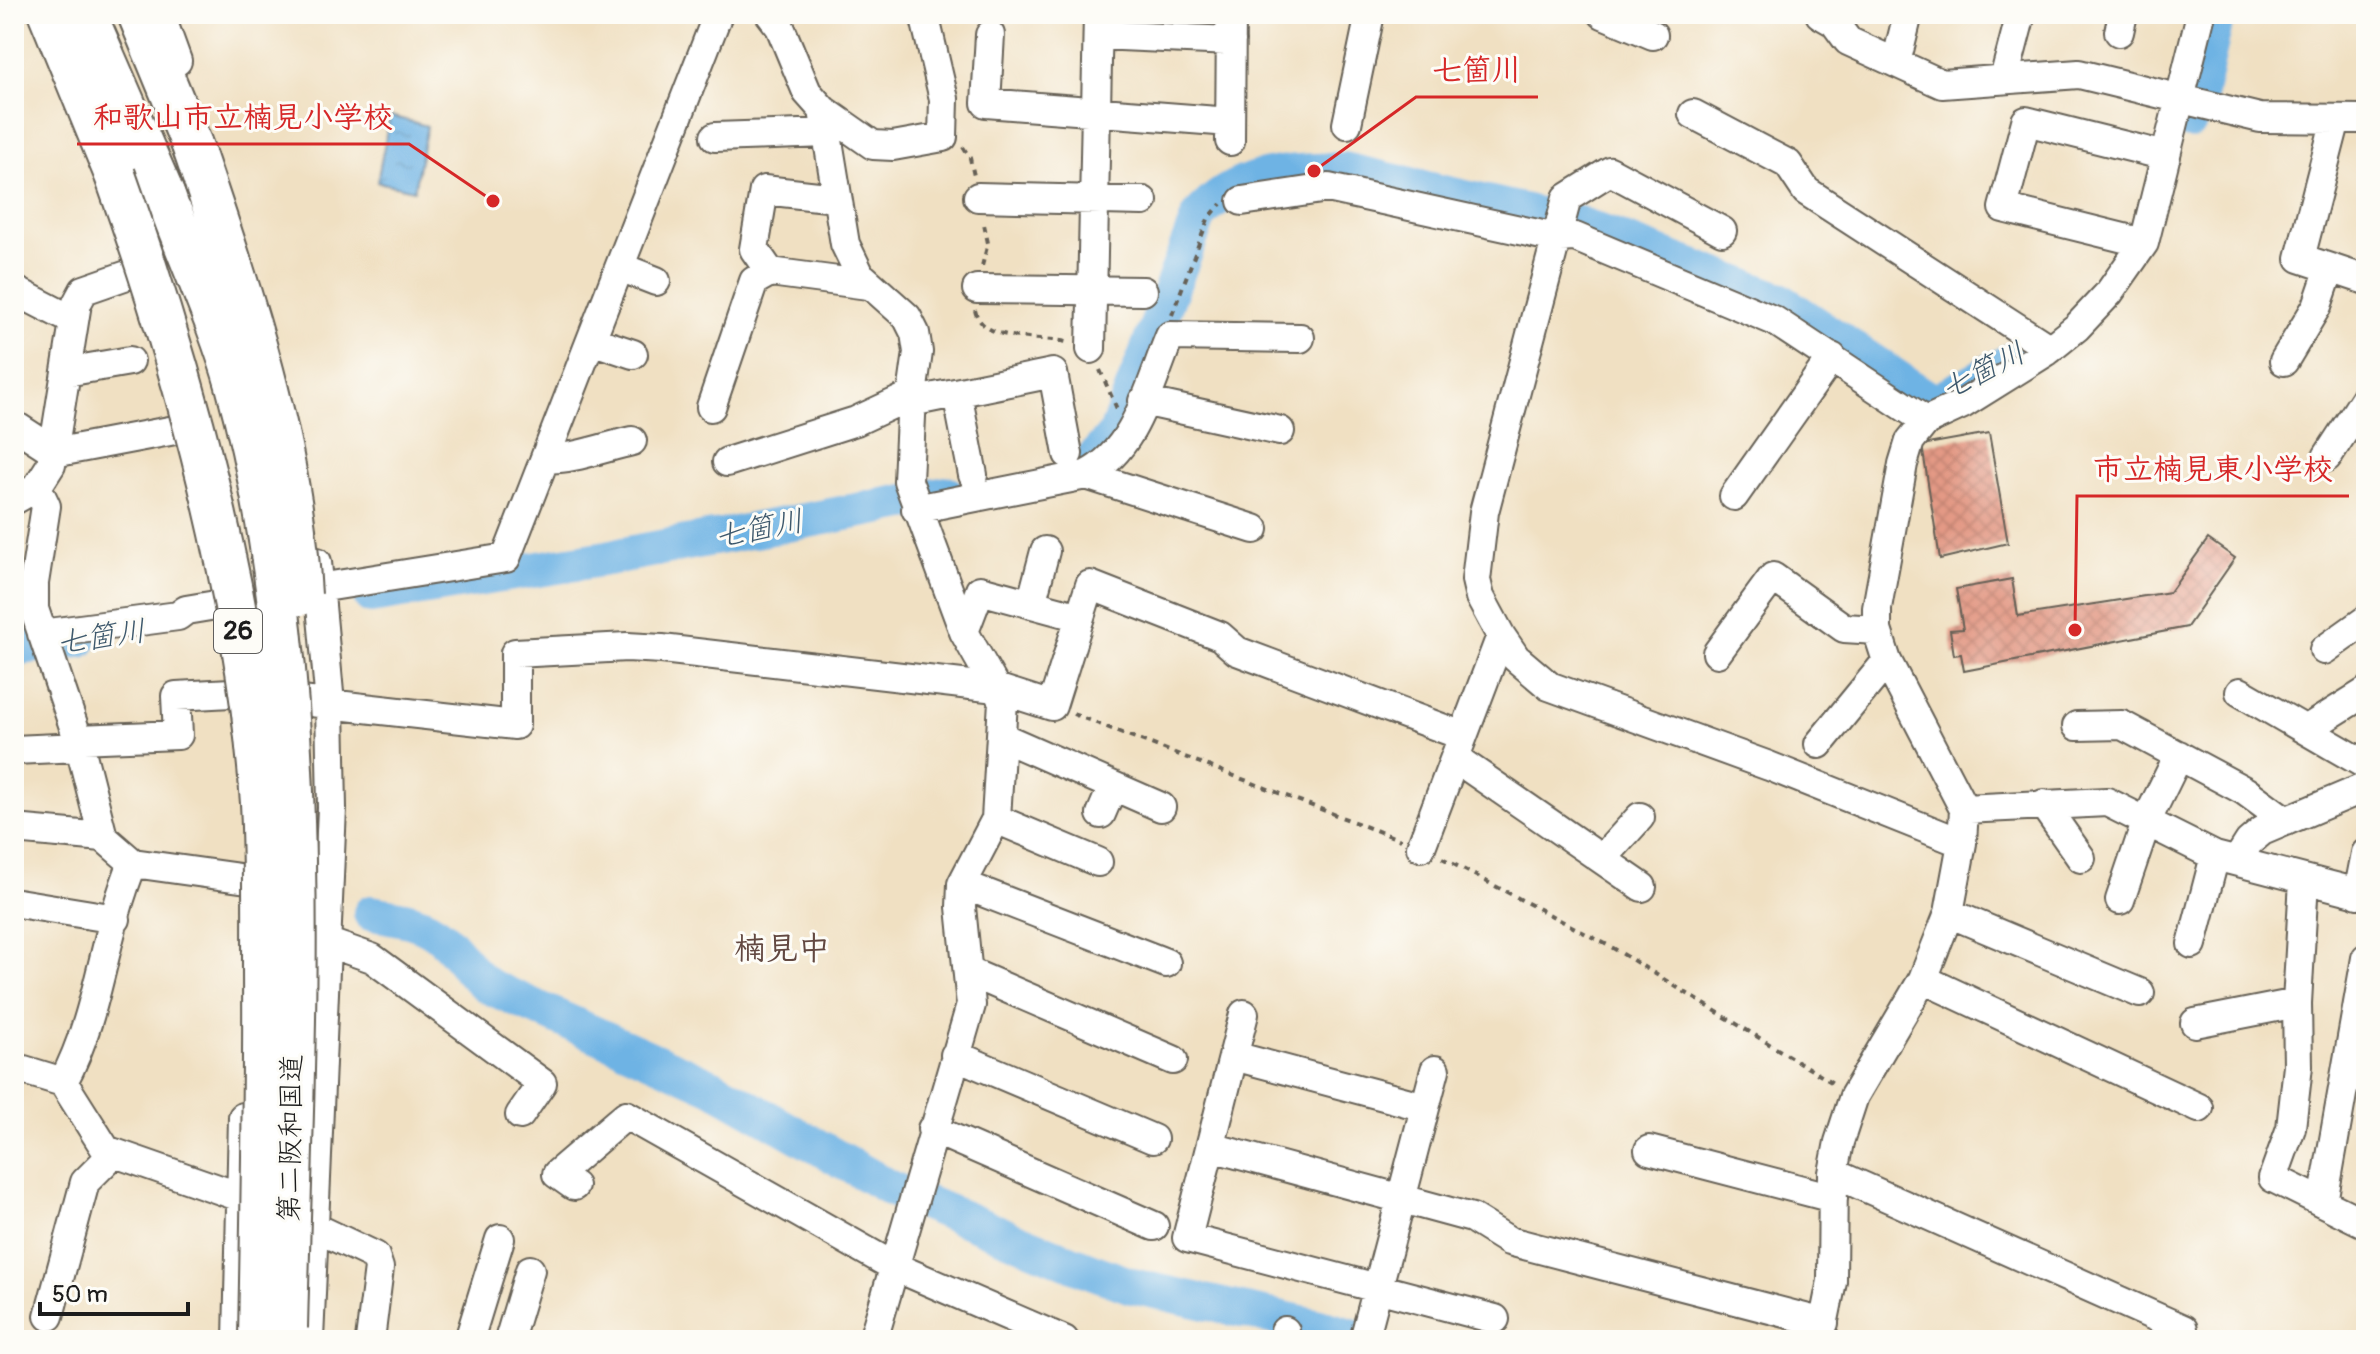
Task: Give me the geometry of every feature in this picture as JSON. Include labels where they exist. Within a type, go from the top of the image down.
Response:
[{"type":"highway","name":"26","points":[[49,14],[65,44],[148,267],[211,501],[242,648],[261,802],[264,1102]]},
{"type":"highway","name":"26","points":[[86,14],[173,215],[235,383],[258,485],[281,643],[311,940]]},
{"type":"highway","name":"26","points":[[138,14],[192,145],[246,302],[276,427],[293,522],[301,590],[305,747],[301,882],[311,940]]},
{"type":"highway","name":"26","points":[[173,215],[220,395],[251,550],[264,644],[272,749],[274,954],[264,1102]]},
{"type":"highway","name":"第二阪和国道","points":[[287,1340],[311,940]]},
{"type":"highway","name":"第二阪和国道","points":[[259,1340],[264,1102]]},
{"type":"street","points":[[30,14],[80,127],[130,274],[175,430],[216,605],[231,693],[244,813],[247,879],[238,1340]]},
{"type":"street","points":[[160,14],[265,309],[314,538],[330,704],[332,808],[311,940],[312,1225],[309,1340]]},
{"type":"street","points":[[319,588],[506,558],[718,14]]},
{"type":"street","points":[[770,14],[780,27],[807,92],[825,122],[845,244],[868,285],[907,317],[915,333],[918,352],[908,481],[964,632],[1003,701],[1004,738],[996,819],[962,884],[961,907],[971,1005],[932,1129],[873,1340]]},
{"type":"street","points":[[715,137],[825,122],[873,145],[893,146],[943,137],[944,99],[924,14]]},
{"type":"street","points":[[1347,124],[1370,14]]},
{"type":"street","points":[[1603,14],[1653,35]]},
{"type":"street","points":[[1820,14],[1834,22],[1848,41],[1942,84],[2079,74],[2260,118],[2366,119]]},
{"type":"street","points":[[1896,63],[1908,14]]},
{"type":"street","points":[[2004,79],[2021,14]]},
{"type":"street","points":[[1211,1147],[1472,1218],[1509,1241],[1822,1332],[1832,1281],[1833,1185],[1854,1096],[1923,979],[1949,913],[1962,843],[1964,809],[1887,661],[1877,630],[1877,608],[1903,464],[1910,441],[1926,421],[1963,404],[2109,293],[2134,240],[2157,153],[2192,101],[2201,14]]},
{"type":"street","points":[[990,35],[986,103],[1097,113],[1230,131],[1231,27],[1098,24],[1097,113],[1091,349]]},
{"type":"street","points":[[1693,114],[1788,164],[1806,191],[2041,344]]},
{"type":"street","points":[[2336,119],[2300,258],[2366,280]]},
{"type":"street","points":[[2134,240],[2003,208],[2026,121],[2157,153]]},
{"type":"street","points":[[1722,231],[1610,171],[1567,198],[1484,512],[1476,580],[1480,597],[1516,658],[1549,686],[1769,766],[1962,843]]},
{"type":"street","points":[[1235,200],[1328,188],[1559,224],[1575,237],[1775,321],[1926,421]]},
{"type":"street","points":[[770,272],[754,249],[764,190],[836,198]]},
{"type":"street","points":[[978,197],[1143,201]]},
{"type":"street","points":[[620,267],[656,281]]},
{"type":"street","points":[[2284,361],[2317,306],[2330,268]]},
{"type":"street","points":[[711,407],[754,281],[770,272],[868,285]]},
{"type":"street","points":[[130,274],[84,290],[74,321],[54,451],[45,479],[26,494],[46,506],[34,583],[34,609],[79,743],[103,837],[131,868],[247,879]]},
{"type":"street","points":[[977,289],[1143,291]]},
{"type":"street","points":[[14,290],[74,321]]},
{"type":"street","points":[[914,501],[1077,464],[1125,445],[1170,336],[1300,338]]},
{"type":"street","points":[[591,340],[633,354]]},
{"type":"street","points":[[1734,496],[1832,357]]},
{"type":"street","points":[[66,372],[130,361]]},
{"type":"street","points":[[727,462],[856,421],[912,399],[1053,373],[1077,464]]},
{"type":"street","points":[[957,393],[973,475]]},
{"type":"street","points":[[2327,457],[2366,397]]},
{"type":"street","points":[[1143,401],[1280,431]]},
{"type":"street","points":[[14,425],[54,451],[175,430]]},
{"type":"street","points":[[545,458],[562,461],[584,451],[632,441]]},
{"type":"street","points":[[1077,464],[1254,529]]},
{"type":"street","points":[[1031,604],[1045,551]]},
{"type":"street","points":[[1717,653],[1773,577],[1844,628],[1877,630]]},
{"type":"street","points":[[14,750],[178,735],[176,696],[231,693],[515,725],[515,653],[627,647],[996,688],[1052,706],[1090,585],[1220,636],[1237,651],[1459,747],[1642,887]]},
{"type":"street","points":[[964,632],[980,590],[1080,617]]},
{"type":"street","points":[[44,641],[178,616],[186,610],[216,605]]},
{"type":"street","points":[[2324,650],[2366,620]]},
{"type":"street","points":[[1421,847],[1501,636]]},
{"type":"street","points":[[1819,744],[1887,661]]},
{"type":"street","points":[[2240,692],[2366,765]]},
{"type":"street","points":[[2307,729],[2366,692]]},
{"type":"street","points":[[2077,726],[2122,725],[2245,791],[2286,821]]},
{"type":"street","points":[[1004,738],[1161,807]]},
{"type":"street","points":[[2120,900],[2147,820],[2179,755]]},
{"type":"street","points":[[1101,814],[1113,786]]},
{"type":"street","points":[[2192,944],[2226,858],[2262,831],[2366,787]]},
{"type":"street","points":[[1964,809],[2107,802],[2226,858],[2362,894],[2366,853]]},
{"type":"street","points":[[2043,804],[2081,858]]},
{"type":"street","points":[[1602,859],[1640,817]]},
{"type":"street","points":[[996,819],[1098,862]]},
{"type":"street","points":[[14,829],[103,837]]},
{"type":"street","points":[[63,1082],[88,1028],[131,868]]},
{"type":"street","points":[[2304,880],[2297,1003],[2298,1066],[2291,1128],[2273,1178],[2366,1224]]},
{"type":"street","points":[[962,884],[1166,963]]},
{"type":"street","points":[[18,903],[116,919]]},
{"type":"street","points":[[1949,913],[2140,993]]},
{"type":"street","points":[[311,940],[372,958],[542,1083],[520,1115]]},
{"type":"street","points":[[2323,1202],[2366,958]]},
{"type":"street","points":[[969,972],[1173,1060]]},
{"type":"street","points":[[1923,979],[2199,1108]]},
{"type":"street","points":[[2195,1023],[2297,1003]]},
{"type":"street","points":[[1244,1014],[1187,1238],[1495,1319]]},
{"type":"street","points":[[955,1055],[1153,1139]]},
{"type":"street","points":[[1234,1056],[1425,1107]]},
{"type":"street","points":[[1365,1335],[1435,1070]]},
{"type":"street","points":[[16,1075],[63,1082],[106,1150],[241,1196],[312,1225],[375,1256],[379,1268],[370,1340]]},
{"type":"street","points":[[574,1186],[557,1174],[626,1115],[893,1266],[1064,1340]]},
{"type":"street","points":[[932,1129],[1154,1226]]},
{"type":"street","points":[[1649,1150],[1833,1185],[2183,1329]]},
{"type":"street","points":[[50,1328],[85,1182],[114,1153]]},
{"type":"street","points":[[469,1340],[500,1239]]},
{"type":"street","points":[[509,1340],[530,1270]]},
{"type":"path","points":[[1170,336],[1169,322],[1208,219],[1235,200]]},
{"type":"path","points":[[1052,706],[1421,847],[1613,948],[1854,1096]]},
{"type":"water","points":[[390,116],[427,126],[414,190],[377,182]]},
{"type":"building","points":[[1989,433],[2008,543],[1940,559],[1922,445]]},
{"type":"building","points":[[2208,539],[2235,558],[2187,627],[1964,671],[1961,654],[1954,655],[1950,630],[1963,629],[1956,589],[2012,579],[2018,616],[2170,592]]},
{"type":"waterway","name":"七箇川","points":[[2190,121],[2196,111],[2217,14]]},
{"type":"waterway","name":"七箇川","points":[[1093,459],[1116,433],[1199,216],[1230,190],[1247,182],[1284,174],[1344,170],[1579,224],[1778,299],[1929,399],[1937,401],[2010,361]]},
{"type":"waterway","name":"七箇川","points":[[371,596],[607,558],[947,494]]},
{"type":"waterway","name":"七箇川","points":[[14,648],[80,640]]},
{"type":"waterway","points":[[371,913],[409,920],[427,927],[443,938],[488,986],[713,1087],[894,1190],[1132,1286],[1366,1340]]},
{"type":"place","name":"七箇川","points":[[1314,171]]},
{"type":"place","name":"和歌山市立楠見小学校","points":[[493,201]]},
{"type":"place","name":"市立楠見東小学校","points":[[2075,630]]},
{"type":"district","name":"楠見中","points":[[782,949]]}]
